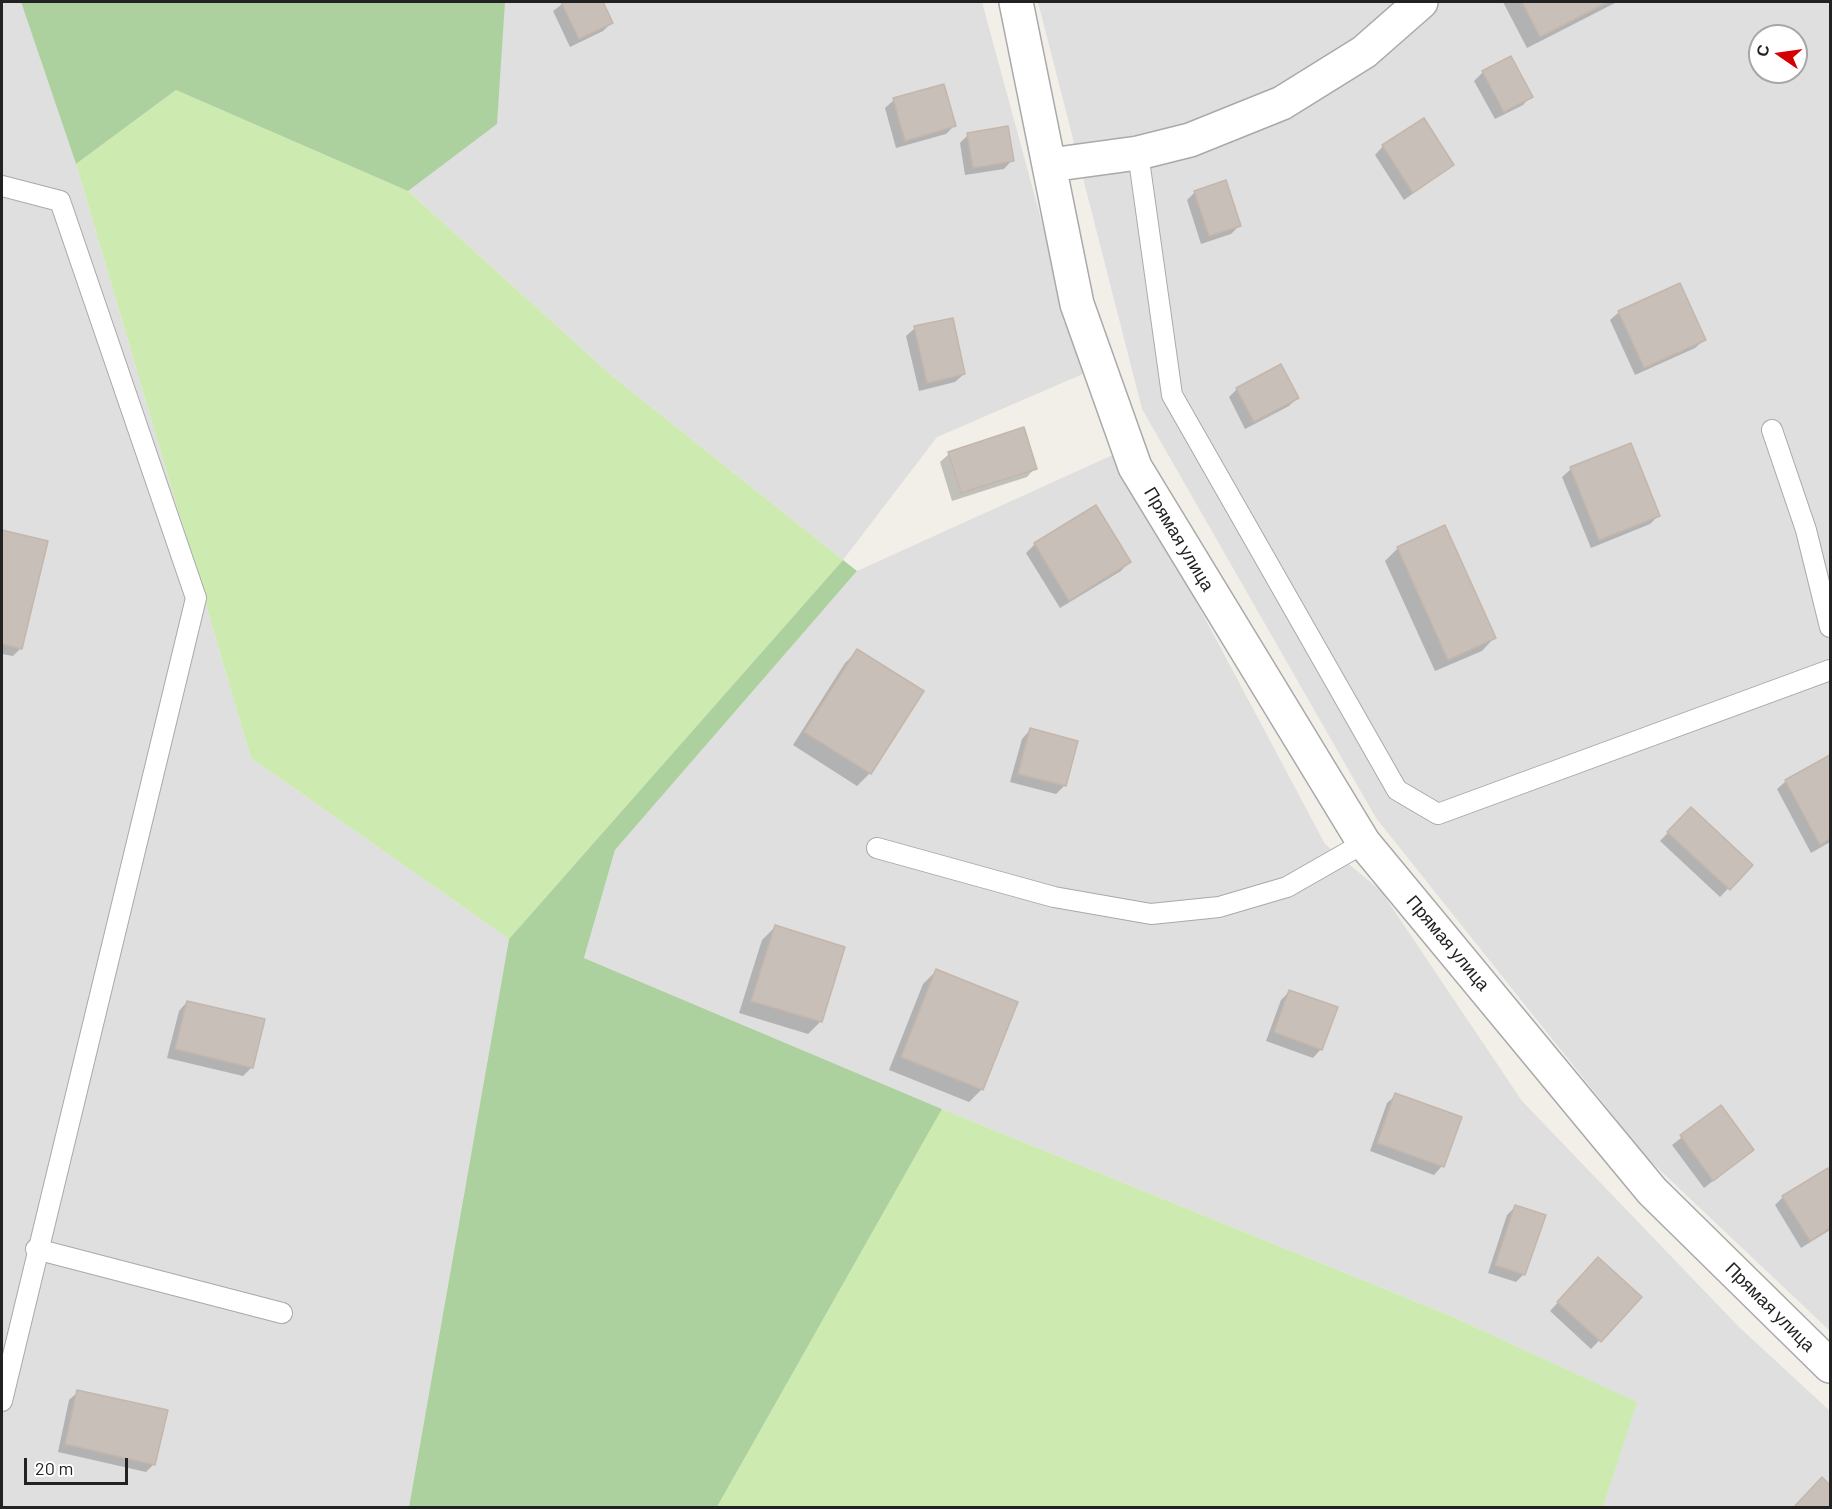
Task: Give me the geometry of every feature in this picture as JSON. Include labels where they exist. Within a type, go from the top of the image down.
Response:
[{"type":"street","name":"Прямая улица","points":[[1016,2],[1077,304],[1135,466],[1364,843],[1652,1191],[1830,1366]]},
{"type":"street","points":[[1050,165],[1138,153],[1190,140],[1282,103],[1364,52],[1420,2]]},
{"type":"lane","points":[[1138,153],[1172,395],[1396,790],[1438,814],[1830,670]]},
{"type":"lane","points":[[2,186],[60,201],[196,598],[36,1249],[2,1401]]},
{"type":"lane","points":[[1772,430],[1806,530],[1830,627]]},
{"type":"lane","points":[[877,848],[1054,897],[1151,914],[1220,907],[1287,887],[1364,843]]},
{"type":"lane","points":[[36,1249],[282,1313]]},
{"type":"shaded area","points":[[2,2],[21,2],[76,164],[251,758],[509,939],[409,1507],[2,1508]]},
{"type":"shaded area","points":[[219,2],[982,2],[1083,374],[937,437],[843,560],[611,375],[408,191],[176,90]]},
{"type":"shaded area","points":[[1038,2],[1830,2],[1830,1331],[1647,1158],[1376,818],[1142,409]]},
{"type":"shaded area","points":[[1117,453],[1325,844],[1381,891],[1522,1101],[1739,1327],[1830,1411],[1830,1507],[1603,1507],[1636,1402],[1451,1316],[942,1109],[584,958],[615,850],[857,571]]},
{"type":"green space","points":[[21,2],[505,2],[497,124],[408,191],[176,90],[76,164]]},
{"type":"green space","points":[[176,90],[408,191],[611,375],[843,560],[509,939],[251,758],[76,164]]},
{"type":"green space","points":[[843,560],[857,571],[615,850],[584,958],[942,1109],[717,1507],[409,1507],[509,939]]},
{"type":"green space","points":[[942,1109],[1451,1316],[1637,1402],[1603,1507],[717,1507]]},
{"type":"building","points":[[561,2],[603,2],[613,23],[579,39]]},
{"type":"building","points":[[1522,2],[1608,2],[1540,37]]},
{"type":"building","points":[[1511,56],[1533,97],[1504,112],[1482,71]]},
{"type":"building","points":[[944,84],[956,126],[905,141],[893,98]]},
{"type":"building","points":[[1424,118],[1454,165],[1413,193],[1382,145]]},
{"type":"building","points":[[1008,126],[1014,161],[973,168],[967,133]]},
{"type":"building","points":[[1226,180],[1241,226],[1209,236],[1194,191]]},
{"type":"building","points":[[1680,283],[1706,340],[1644,368],[1618,311]]},
{"type":"building","points":[[953,318],[965,374],[927,383],[914,326]]},
{"type":"building","points":[[1281,364],[1299,398],[1254,422],[1236,388]]},
{"type":"building","points":[[1024,427],[1037,469],[961,493],[948,452]]},
{"type":"building","points":[[1631,443],[1660,516],[1599,540],[1570,467]]},
{"type":"building","points":[[1096,505],[1131,562],[1069,601],[1034,543]]},
{"type":"building","points":[[1445,525],[1496,638],[1448,660],[1397,547]]},
{"type":"building","points":[[2,530],[48,541],[22,649],[2,644]]},
{"type":"building","points":[[857,649],[924,691],[871,774],[804,732]]},
{"type":"building","points":[[1030,728],[1078,741],[1066,786],[1018,774]]},
{"type":"building","points":[[1830,755],[1830,839],[1820,845],[1785,780]]},
{"type":"building","points":[[1691,807],[1753,865],[1730,890],[1667,832]]},
{"type":"building","points":[[775,925],[845,947],[822,1022],[751,1001]]},
{"type":"building","points":[[936,969],[1018,1002],[983,1090],[901,1057]]},
{"type":"building","points":[[1289,990],[1338,1007],[1322,1050],[1274,1032]]},
{"type":"building","points":[[187,1001],[265,1019],[253,1068],[175,1049]]},
{"type":"building","points":[[1395,1093],[1462,1117],[1444,1167],[1377,1143]]},
{"type":"building","points":[[1721,1105],[1754,1150],[1713,1181],[1680,1135]]},
{"type":"building","points":[[1828,1168],[1830,1173],[1830,1228],[1810,1241],[1782,1196]]},
{"type":"building","points":[[1515,1205],[1546,1215],[1525,1275],[1495,1265]]},
{"type":"building","points":[[1598,1257],[1642,1297],[1601,1342],[1557,1302]]},
{"type":"building","points":[[77,1390],[168,1410],[155,1465],[65,1444]]},
{"type":"building","points":[[1822,1477],[1830,1485],[1830,1508],[1793,1508]]}]
